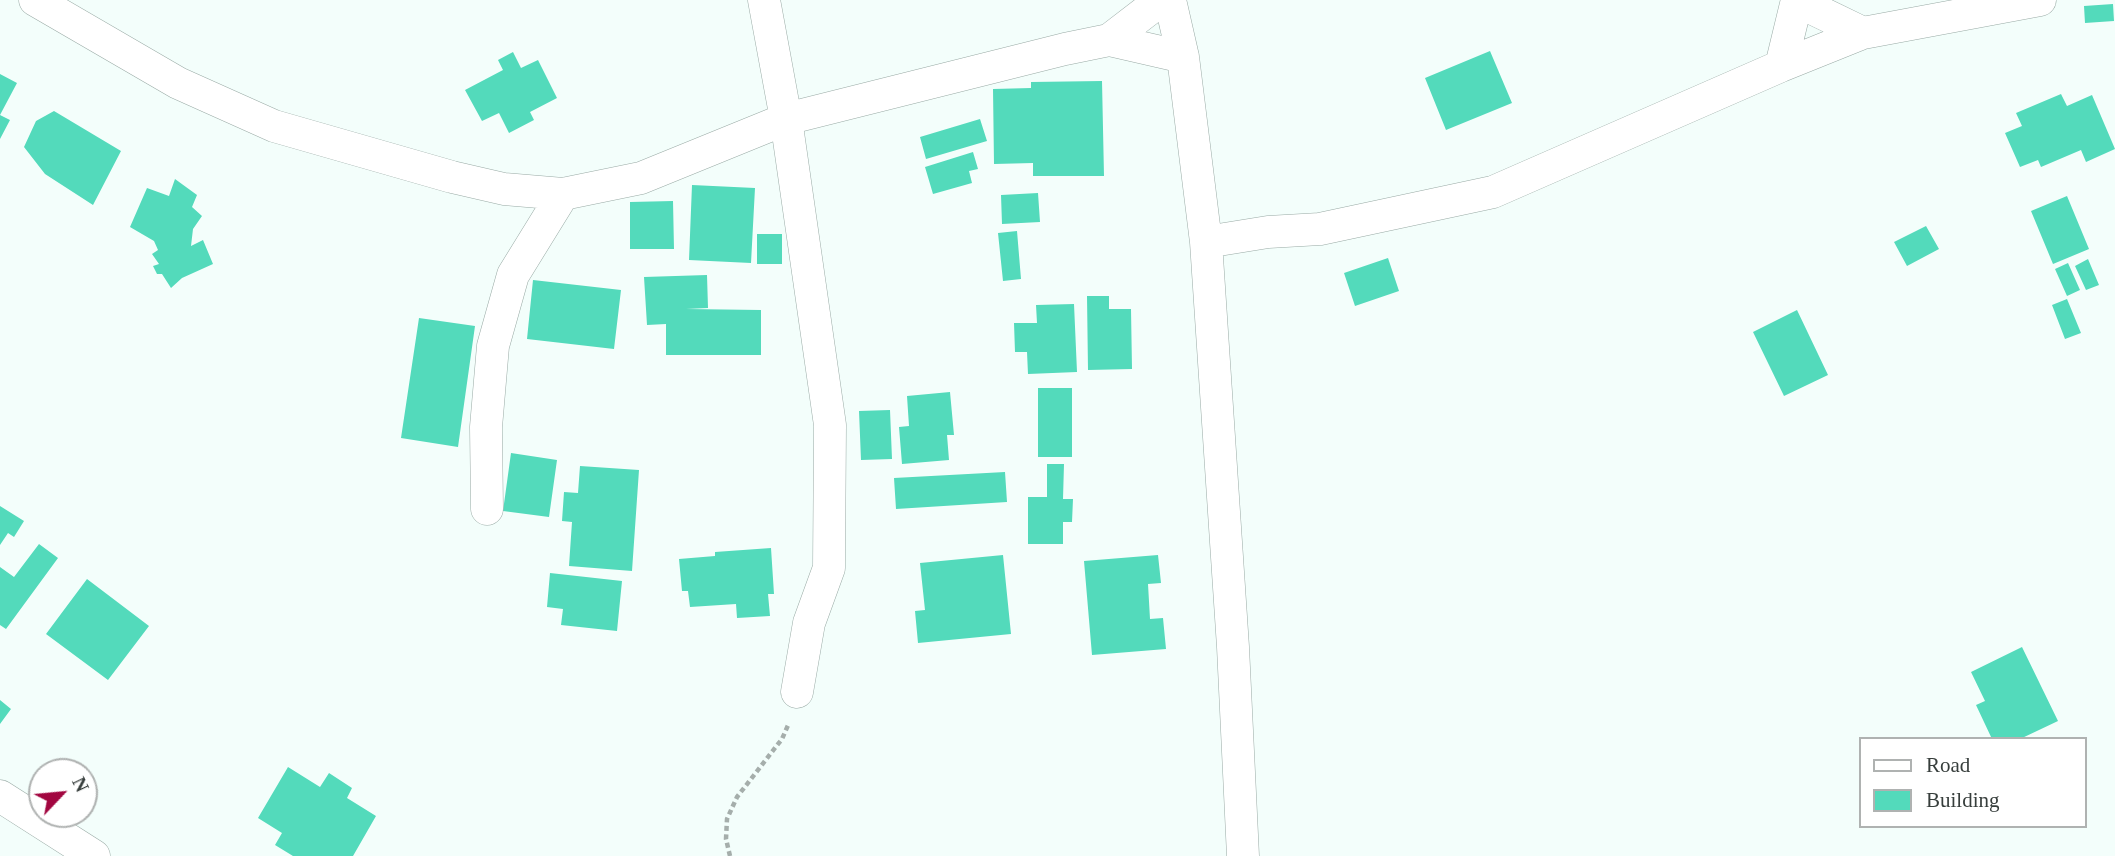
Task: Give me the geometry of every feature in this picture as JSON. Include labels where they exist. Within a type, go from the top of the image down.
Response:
[{"type":"street","points":[[35,0],[178,83],[274,126],[452,177],[504,189],[563,194],[641,178],[786,119],[1109,40],[1161,0]]},
{"type":"street","points":[[764,0],[786,119],[830,425],[829,568],[809,623],[797,692]]},
{"type":"street","points":[[1170,0],[1183,57],[1206,243],[1234,647],[1243,856]]},
{"type":"street","points":[[1206,243],[1268,232],[1320,229],[1493,192],[1863,33],[2040,0]]},
{"type":"street","points":[[1781,66],[1797,1],[1863,33]]},
{"type":"street","points":[[1109,40],[1183,57]]},
{"type":"street","points":[[487,509],[485,427],[493,346],[513,275],[563,194]]},
{"type":"street","points":[[0,796],[94,856]]},
{"type":"path","points":[[730,856],[726,839],[727,819],[737,797],[782,739],[792,716],[797,692]]},
{"type":"building","points":[[2113,4],[2114,21],[2085,23],[2084,6]]},
{"type":"building","points":[[1490,51],[1512,103],[1446,130],[1425,78]]},
{"type":"building","points":[[513,52],[521,68],[538,60],[557,98],[530,112],[534,120],[509,133],[499,113],[482,121],[465,90],[503,70],[498,60]]},
{"type":"building","points":[[0,74],[17,83],[0,115]]},
{"type":"building","points":[[1102,81],[1104,176],[1033,176],[1033,163],[994,164],[993,89],[1031,88],[1031,82]]},
{"type":"building","points":[[2061,94],[2067,106],[2092,95],[2115,149],[2086,162],[2081,150],[2041,167],[2038,160],[2020,167],[2005,133],[2022,126],[2016,113]]},
{"type":"building","points":[[54,111],[121,151],[93,205],[45,174],[24,147],[36,121]]},
{"type":"building","points":[[0,115],[10,120],[0,139]]},
{"type":"building","points":[[980,119],[987,141],[926,159],[920,137]]},
{"type":"building","points":[[973,152],[978,169],[969,171],[972,183],[933,194],[925,167]]},
{"type":"building","points":[[175,179],[197,195],[192,207],[202,216],[193,229],[191,246],[203,240],[213,264],[182,278],[171,288],[153,266],[159,264],[152,254],[158,250],[154,241],[130,227],[147,188],[169,196]]},
{"type":"building","points":[[692,185],[755,188],[751,263],[689,260]]},
{"type":"building","points":[[1038,193],[1040,222],[1002,224],[1001,195]]},
{"type":"building","points":[[2067,196],[2089,249],[2053,264],[2031,211]]},
{"type":"building","points":[[673,201],[674,249],[630,249],[630,202]]},
{"type":"building","points":[[1926,226],[1939,249],[1907,266],[1894,242]]},
{"type":"building","points":[[1017,231],[1021,279],[1003,281],[998,233]]},
{"type":"building","points":[[757,234],[782,234],[782,264],[757,264]]},
{"type":"building","points":[[1388,258],[1399,291],[1355,306],[1344,273]]},
{"type":"building","points":[[2088,259],[2099,285],[2086,290],[2075,266]]},
{"type":"building","points":[[2068,263],[2080,290],[2067,296],[2055,269]]},
{"type":"building","points":[[707,275],[708,308],[686,309],[761,310],[761,355],[666,355],[666,324],[647,325],[644,277]]},
{"type":"building","points":[[533,280],[621,290],[614,349],[527,339]]},
{"type":"building","points":[[1087,296],[1109,296],[1109,309],[1131,309],[1132,369],[1088,370]]},
{"type":"building","points":[[2067,299],[2081,333],[2065,339],[2052,305]]},
{"type":"building","points":[[1074,304],[1077,372],[1028,374],[1027,352],[1015,352],[1014,323],[1037,323],[1036,305]]},
{"type":"building","points":[[1797,310],[1828,375],[1784,396],[1753,332]]},
{"type":"building","points":[[419,318],[475,326],[458,447],[401,438]]},
{"type":"building","points":[[1038,388],[1072,388],[1072,457],[1038,457]]},
{"type":"building","points":[[950,392],[954,435],[947,435],[949,460],[902,464],[899,427],[909,426],[907,396]]},
{"type":"building","points":[[890,410],[892,459],[861,460],[859,411]]},
{"type":"building","points":[[511,453],[557,460],[549,517],[503,511]]},
{"type":"building","points":[[1047,464],[1064,464],[1063,499],[1073,499],[1072,522],[1063,522],[1063,544],[1028,544],[1028,497],[1047,497]]},
{"type":"building","points":[[580,466],[639,470],[632,571],[569,566],[572,522],[562,521],[564,492],[578,493]]},
{"type":"building","points":[[1005,472],[1007,502],[896,509],[894,478]]},
{"type":"building","points":[[0,506],[24,521],[14,537],[8,533],[0,545]]},
{"type":"building","points":[[39,544],[58,558],[6,629],[0,625],[0,567],[14,577]]},
{"type":"building","points":[[771,548],[774,594],[768,594],[770,616],[737,618],[736,604],[690,607],[688,591],[682,591],[679,559],[715,556],[715,552]]},
{"type":"building","points":[[1003,555],[1011,634],[918,643],[915,611],[925,610],[920,563]]},
{"type":"building","points":[[1158,555],[1161,583],[1148,584],[1150,619],[1163,618],[1166,649],[1092,655],[1084,561]]},
{"type":"building","points":[[550,573],[622,581],[617,631],[561,625],[563,609],[547,607]]},
{"type":"building","points":[[87,579],[149,626],[108,680],[46,634]]},
{"type":"building","points":[[2022,647],[2058,721],[2024,737],[1991,737],[1976,705],[1985,701],[1971,672]]},
{"type":"building","points":[[0,700],[11,709],[0,724]]},
{"type":"building","points":[[288,767],[320,787],[329,773],[352,788],[347,798],[376,816],[353,856],[293,856],[275,845],[282,833],[258,818]]}]
